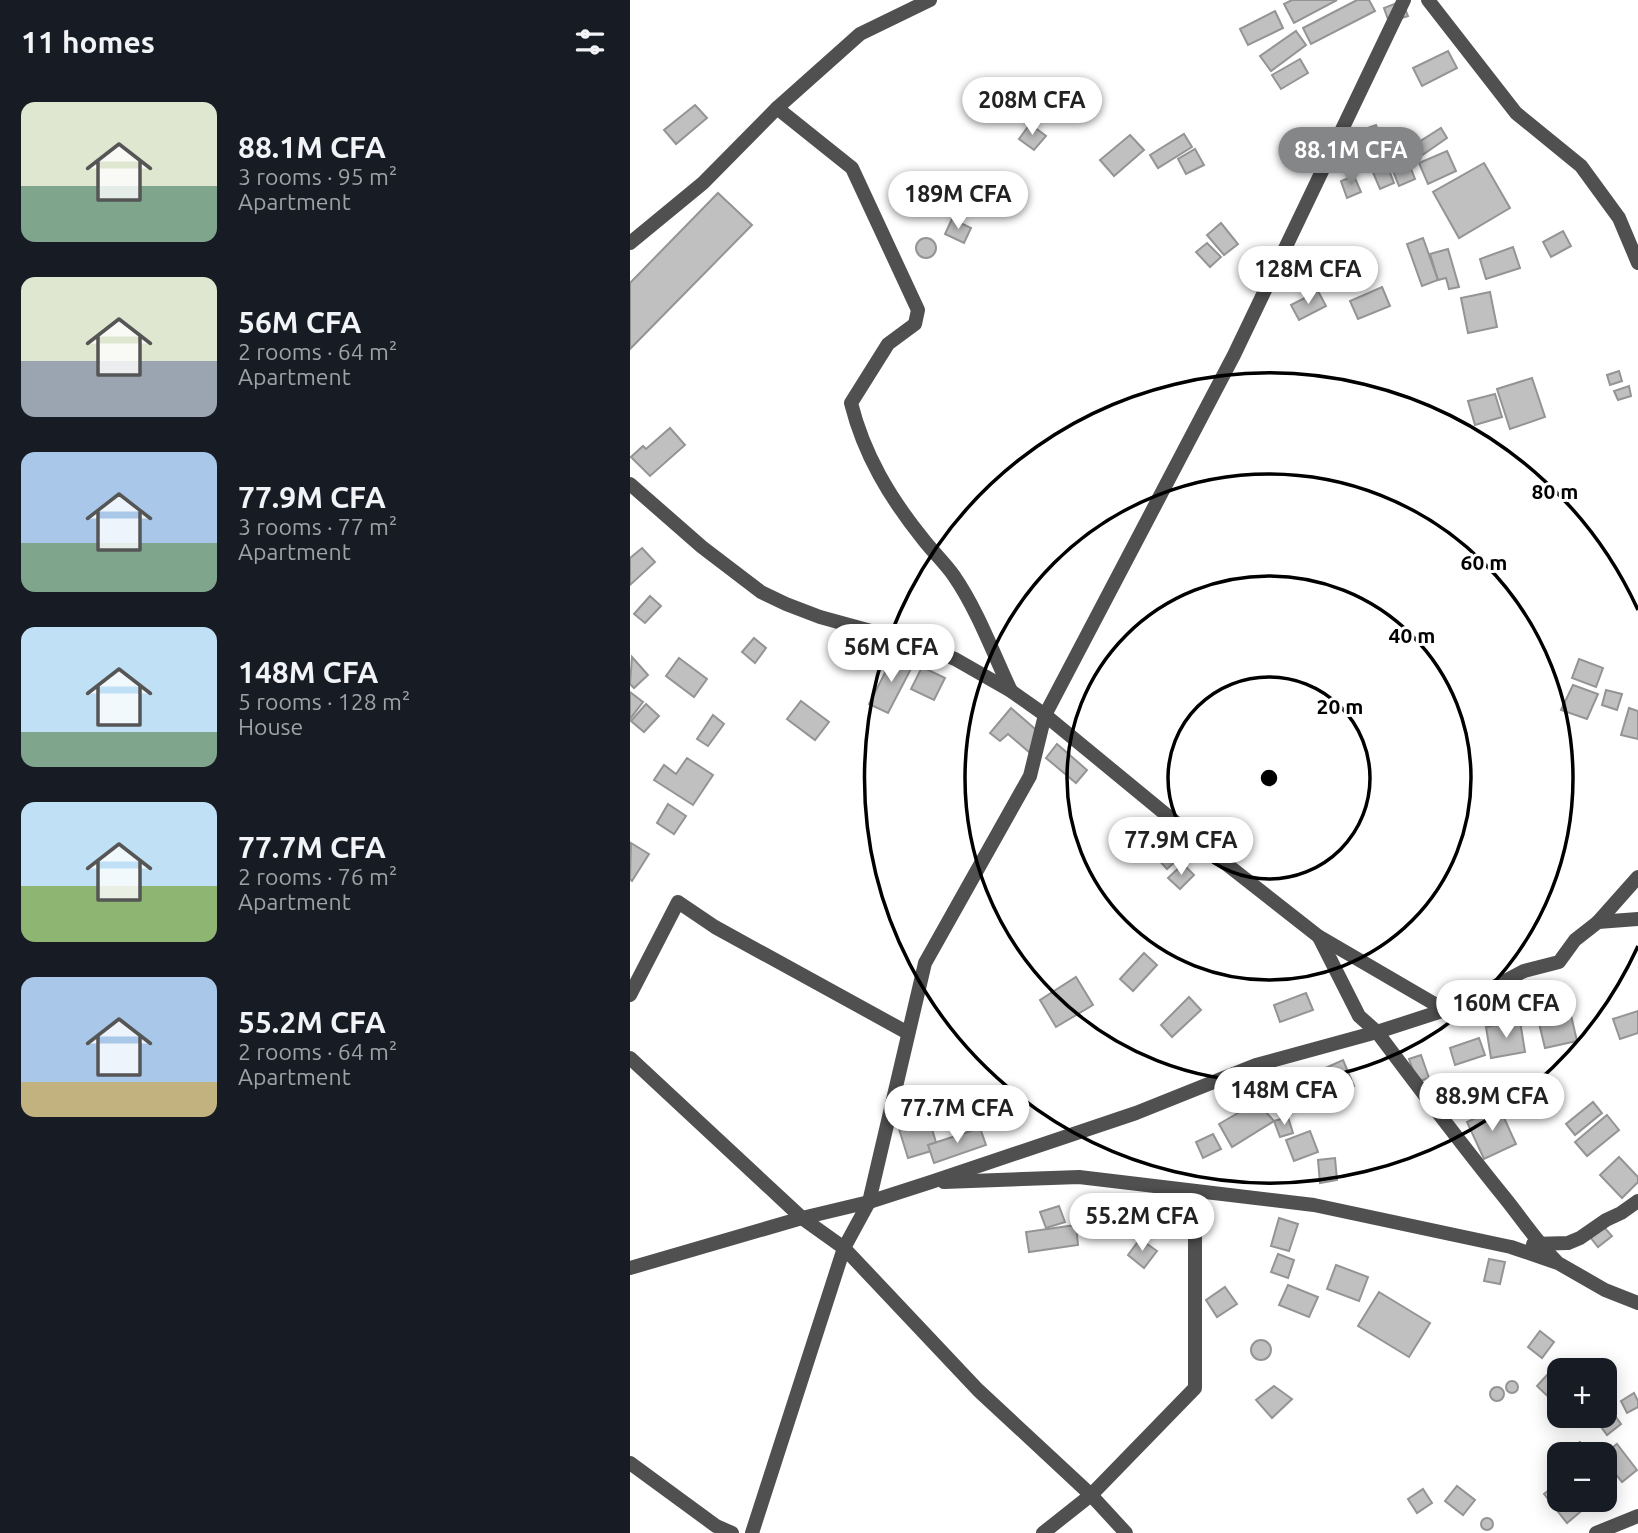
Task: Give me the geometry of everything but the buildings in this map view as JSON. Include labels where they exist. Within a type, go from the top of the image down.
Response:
[{"type":"street","points":[[630,243],[703,183],[777,108],[860,34],[930,0]]},
{"type":"street","points":[[752,1533],[844,1248],[869,1202],[925,963],[1030,776],[1045,715],[1234,355],[1404,0]]},
{"type":"street","points":[[1428,0],[1516,113],[1581,166],[1619,218],[1638,263]]},
{"type":"street","points":[[777,108],[852,169],[918,310],[915,324],[888,344],[851,403],[858,430],[881,482],[954,576],[1011,691]]},
{"type":"street","points":[[630,484],[702,547],[761,592],[820,617],[911,642],[955,660],[1011,691],[1045,715],[1318,936],[1446,1010]]},
{"type":"street","points":[[630,1268],[802,1218],[869,1202],[1136,1113],[1256,1065],[1446,1010],[1524,971],[1559,962],[1574,940],[1598,922],[1638,877]]},
{"type":"street","points":[[630,995],[678,902],[747,945],[908,1034]]},
{"type":"street","points":[[1598,922],[1638,919]]},
{"type":"street","points":[[1318,936],[1359,1016],[1377,1032],[1538,1243],[1558,1263]]},
{"type":"street","points":[[630,1058],[802,1218],[844,1248],[978,1390],[1091,1495],[1126,1533]]},
{"type":"street","points":[[931,1182],[1079,1177],[1314,1205],[1511,1247],[1558,1263],[1605,1290],[1638,1303]]},
{"type":"street","points":[[1043,1533],[1091,1495],[1195,1388],[1195,1191]]},
{"type":"street","points":[[1511,1247],[1538,1243],[1568,1243],[1638,1201]]},
{"type":"street","points":[[630,1463],[716,1526],[732,1533]]},
{"type":"street","points":[[1596,1533],[1638,1516]]}]
